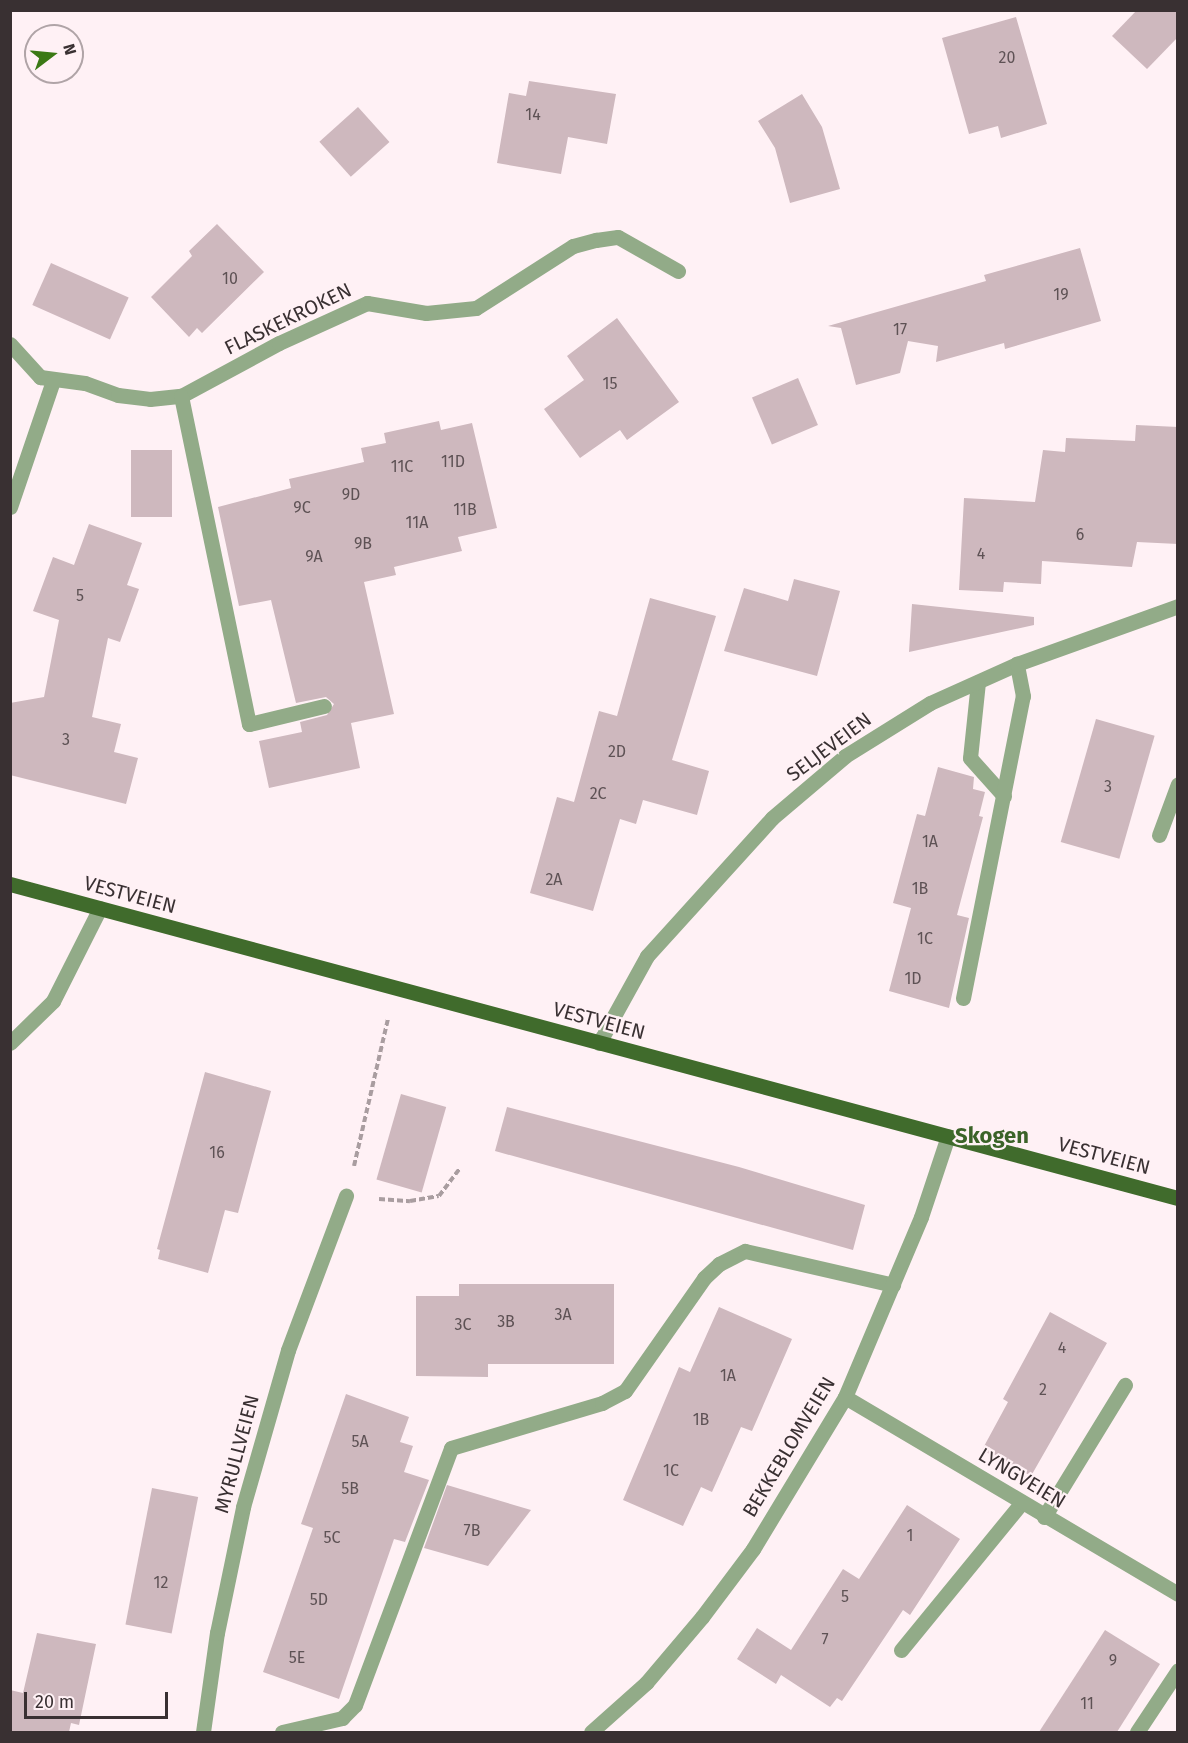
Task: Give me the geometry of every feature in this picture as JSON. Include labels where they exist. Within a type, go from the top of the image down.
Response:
[{"type":"main road","name":"VESTVEIEN","points":[[10,884],[1178,1198]]},
{"type":"street","name":"FLASKEKROKEN","points":[[53,381],[85,383],[118,395],[150,399],[181,396],[279,343],[367,303],[426,313],[477,308],[573,246],[618,237],[678,271]]},
{"type":"street","points":[[10,344],[40,377],[53,381],[10,507]]},
{"type":"street","points":[[181,396],[249,724],[324,706]]},
{"type":"street","name":"SELJEVEIEN","points":[[599,1042],[647,956],[772,818],[845,756],[930,703],[1017,664],[1178,606]]},
{"type":"street","points":[[963,998],[1023,696],[1017,664]]},
{"type":"street","points":[[978,682],[970,758],[1004,796]]},
{"type":"street","points":[[1160,835],[1178,784]]},
{"type":"street","points":[[10,1043],[53,1001],[100,908]]},
{"type":"street","name":"BEKKEBLOMVEIEN","points":[[591,1732],[646,1683],[702,1617],[753,1549],[845,1397],[921,1217],[948,1136]]},
{"type":"street","name":"MYRULLVEIEN","points":[[202,1732],[217,1633],[243,1507],[288,1350],[346,1196]]},
{"type":"street","points":[[282,1732],[342,1718],[355,1706],[451,1448],[602,1402],[625,1391],[704,1278],[719,1264],[746,1251],[893,1285]]},
{"type":"street","points":[[1044,1516],[1125,1385]]},
{"type":"street","name":"LYNGVEIEN","points":[[845,1397],[1178,1594]]},
{"type":"street","points":[[901,1650],[1022,1502]]},
{"type":"street","points":[[1137,1732],[1178,1670]]},
{"type":"path","points":[[396,989],[346,1196],[410,1201],[439,1196],[459,1169]]},
{"type":"building","points":[[1137,10],[1178,10],[1178,37],[1147,69],[1112,36]]},
{"type":"building","points":[[1016,17],[1047,124],[1001,138],[998,126],[969,134],[942,38]]},
{"type":"building","points":[[529,81],[616,94],[607,144],[568,137],[561,174],[497,163],[509,93],[526,96]]},
{"type":"building","points":[[802,94],[822,127],[840,189],[790,203],[775,148],[758,121]]},
{"type":"building","points":[[358,107],[389,142],[351,177],[319,142]]},
{"type":"building","points":[[217,224],[264,272],[202,333],[197,328],[189,337],[151,297],[192,256],[189,251]]},
{"type":"building","points":[[1080,248],[1101,321],[1005,349],[1004,343],[936,362],[938,346],[908,341],[900,373],[856,385],[841,328],[828,326],[986,281],[984,275]]},
{"type":"building","points":[[51,263],[129,298],[110,340],[32,305]]},
{"type":"building","points":[[617,318],[679,402],[627,440],[620,430],[580,458],[544,409],[584,380],[567,356]]},
{"type":"building","points":[[798,378],[818,425],[772,444],[752,398]]},
{"type":"building","points":[[439,421],[441,430],[472,423],[497,528],[458,537],[462,551],[394,567],[396,575],[364,582],[394,714],[351,723],[360,768],[269,788],[259,741],[302,732],[300,722],[327,715],[334,704],[326,697],[296,703],[271,600],[239,606],[218,507],[291,488],[289,479],[364,462],[361,448],[386,443],[384,433]]},
{"type":"building","points":[[1136,425],[1178,427],[1178,544],[1137,542],[1132,567],[1042,561],[1041,584],[1004,582],[1003,592],[959,590],[964,498],[1035,502],[1043,450],[1065,452],[1066,438],[1135,441]]},
{"type":"building","points":[[131,450],[172,450],[172,517],[131,517]]},
{"type":"building","points":[[89,524],[142,543],[127,585],[139,589],[120,642],[108,638],[92,717],[121,724],[114,752],[138,758],[126,804],[10,775],[10,703],[44,697],[59,620],[33,611],[53,557],[74,565]]},
{"type":"building","points":[[794,579],[840,591],[817,676],[724,651],[744,588],[788,601]]},
{"type":"building","points":[[650,598],[716,616],[672,760],[709,771],[697,815],[643,800],[636,824],[620,819],[593,911],[530,893],[557,797],[574,802],[599,711],[617,716]]},
{"type":"building","points":[[912,604],[1034,617],[1034,625],[909,652]]},
{"type":"building","points":[[1096,719],[1155,736],[1119,859],[1061,842]]},
{"type":"building","points":[[938,767],[974,777],[973,789],[985,792],[979,816],[983,817],[957,915],[969,918],[949,1008],[889,991],[911,908],[893,903],[917,814],[925,816]]},
{"type":"building","points":[[205,1072],[271,1091],[238,1213],[225,1210],[208,1273],[158,1259],[160,1250],[157,1249]]},
{"type":"building","points":[[401,1094],[446,1107],[422,1193],[376,1180]]},
{"type":"building","points":[[507,1107],[739,1167],[865,1205],[853,1250],[495,1151]]},
{"type":"building","points":[[459,1284],[614,1284],[614,1364],[488,1364],[488,1377],[416,1376],[416,1296],[459,1296]]},
{"type":"building","points":[[719,1307],[792,1339],[752,1431],[741,1427],[712,1492],[701,1487],[683,1526],[623,1500],[679,1367],[690,1372]]},
{"type":"building","points":[[1050,1312],[1107,1343],[1031,1476],[982,1450],[1008,1402],[1003,1399]]},
{"type":"building","points":[[346,1394],[409,1417],[400,1442],[413,1446],[404,1472],[429,1480],[405,1542],[394,1539],[339,1699],[263,1672],[313,1528],[301,1524]]},
{"type":"building","points":[[447,1485],[531,1510],[488,1566],[424,1548]]},
{"type":"building","points":[[152,1488],[198,1497],[172,1633],[125,1624]]},
{"type":"building","points":[[907,1505],[960,1539],[910,1615],[903,1610],[842,1701],[837,1698],[830,1707],[781,1675],[776,1684],[737,1659],[757,1628],[791,1650],[843,1569],[859,1579]]},
{"type":"building","points":[[1105,1630],[1160,1664],[1117,1732],[1039,1732]]},
{"type":"building","points":[[37,1633],[96,1644],[79,1725],[71,1723],[69,1732],[10,1732],[10,1690],[23,1693]]},
{"type":"district","name":"Skogen","points":[[992,1136]]}]
